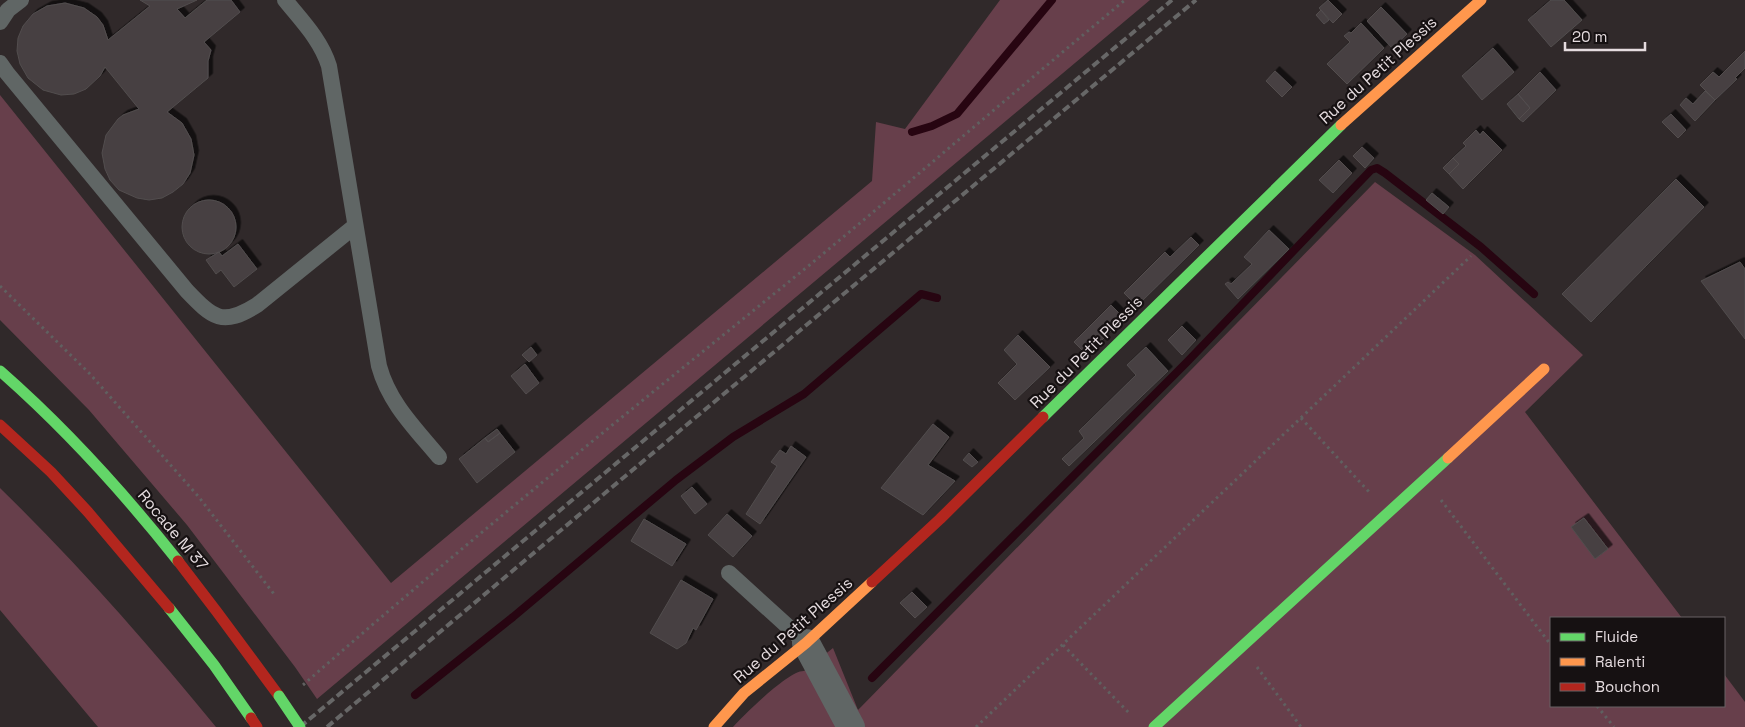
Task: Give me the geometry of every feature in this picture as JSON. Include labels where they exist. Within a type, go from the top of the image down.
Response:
[{"type":"main road","name":"Rue du Petit Plessis","points":[[714,727],[744,694],[806,643],[946,513],[1324,140],[1481,0]]},
{"type":"main road","points":[[1154,727],[1544,369]]},
{"type":"main road","name":"Rocade M 37","points":[[0,371],[74,440],[130,504],[194,581],[300,727]]},
{"type":"main road","points":[[0,425],[69,492],[167,605],[214,665],[254,722]]},
{"type":"street","points":[[806,643],[851,727]]},
{"type":"lane","points":[[0,22],[8,10],[21,0]]},
{"type":"lane","points":[[285,0],[319,42],[330,66],[354,226],[383,381],[398,407],[439,457]]},
{"type":"lane","points":[[0,63],[7,74],[187,291],[203,308],[214,315],[222,318],[231,318],[257,305],[354,226]]},
{"type":"lane","points":[[729,572],[806,643]]},
{"type":"path","points":[[299,688],[512,506],[814,260],[1125,0]]},
{"type":"path","points":[[976,727],[1471,256]]},
{"type":"path","points":[[0,286],[90,374],[198,496],[274,594]]},
{"type":"path","points":[[1301,418],[1388,512]]},
{"type":"path","points":[[1425,479],[1550,644]]},
{"type":"path","points":[[1063,645],[1136,720]]},
{"type":"path","points":[[1241,646],[1302,727]]},
{"type":"path","points":[[1598,707],[1614,727]]},
{"type":"shaded area","points":[[1000,0],[1150,0],[317,699],[295,667],[187,525],[89,410],[0,320],[0,95],[391,583],[872,181],[876,122],[905,129]]},
{"type":"shaded area","points":[[1375,182],[1475,255],[1583,355],[1525,412],[1681,617],[1550,617],[1550,707],[1725,707],[1725,675],[1745,702],[1745,727],[733,727],[778,685],[797,673],[804,671],[833,648],[858,710]]},
{"type":"shaded area","points":[[0,488],[57,545],[111,604],[216,727],[98,727],[0,610]]},
{"type":"building","points":[[140,0],[197,0],[177,9],[185,18],[207,0],[231,0],[240,12],[204,42],[211,50],[208,61],[208,78],[167,112],[182,123],[191,139],[194,155],[190,173],[183,184],[173,192],[162,198],[149,200],[137,198],[119,190],[110,180],[105,169],[102,153],[106,135],[123,115],[139,109],[105,67],[100,76],[86,89],[74,94],[61,95],[43,90],[28,78],[20,64],[17,51],[18,38],[23,26],[33,14],[47,6],[65,3],[84,8],[97,17],[103,25],[108,40],[150,6]]},
{"type":"building","points":[[1328,0],[1342,14],[1333,23],[1319,8]]},
{"type":"building","points":[[1551,0],[1564,0],[1582,20],[1551,47],[1528,20]]},
{"type":"building","points":[[1381,7],[1407,34],[1392,48],[1367,21]]},
{"type":"building","points":[[1321,10],[1329,20],[1324,24],[1316,15]]},
{"type":"building","points":[[1361,23],[1384,48],[1347,84],[1327,64],[1350,42],[1344,36],[1349,32],[1351,33]]},
{"type":"building","points":[[1493,48],[1514,72],[1482,100],[1462,76]]},
{"type":"building","points":[[1745,51],[1745,68],[1735,78],[1737,79],[1715,100],[1700,85],[1713,72],[1719,77]]},
{"type":"building","points":[[1275,71],[1292,87],[1282,97],[1266,81]]},
{"type":"building","points":[[1540,72],[1556,90],[1523,122],[1519,119],[1530,108],[1518,94]]},
{"type":"building","points":[[1705,91],[1715,100],[1695,121],[1680,105],[1686,98],[1693,104]]},
{"type":"building","points":[[1518,94],[1530,108],[1519,119],[1507,104]]},
{"type":"building","points":[[1671,114],[1686,130],[1678,138],[1662,122]]},
{"type":"building","points":[[1476,130],[1480,135],[1483,131],[1502,150],[1463,189],[1449,174],[1459,164],[1453,158],[1466,146],[1463,143]]},
{"type":"building","points":[[1362,147],[1374,158],[1365,168],[1353,156]]},
{"type":"building","points":[[1453,158],[1459,164],[1449,174],[1443,168]]},
{"type":"building","points":[[1339,160],[1352,173],[1333,193],[1319,180]]},
{"type":"building","points":[[1676,179],[1704,207],[1591,322],[1562,294]]},
{"type":"building","points":[[1432,193],[1449,207],[1443,214],[1426,200]]},
{"type":"building","points":[[209,200],[219,202],[228,208],[234,217],[236,227],[234,237],[228,246],[219,252],[209,254],[199,252],[190,246],[184,237],[182,227],[184,217],[190,208],[199,202]]},
{"type":"building","points":[[1269,230],[1289,249],[1238,299],[1225,284],[1228,282],[1231,284],[1252,264],[1244,257]]},
{"type":"building","points":[[1191,237],[1199,245],[1137,306],[1124,293],[1165,252],[1170,257]]},
{"type":"building","points":[[238,244],[257,269],[234,287],[221,270],[216,274],[206,260],[219,252],[222,256]]},
{"type":"building","points":[[1740,262],[1745,269],[1745,339],[1701,281]]},
{"type":"building","points":[[1111,305],[1124,318],[1087,355],[1074,342]]},
{"type":"building","points":[[1182,326],[1196,340],[1182,355],[1168,340]]},
{"type":"building","points":[[1018,335],[1050,367],[1015,400],[998,383],[1017,364],[1004,350]]},
{"type":"building","points":[[531,347],[537,355],[529,362],[522,355]]},
{"type":"building","points":[[1146,347],[1168,371],[1069,466],[1062,459],[1084,438],[1079,431],[1136,375],[1127,365]]},
{"type":"building","points":[[525,364],[539,383],[526,394],[511,376]]},
{"type":"building","points":[[933,424],[949,437],[928,465],[955,481],[923,515],[881,488]]},
{"type":"building","points":[[497,429],[500,433],[488,442],[485,438]]},
{"type":"building","points":[[500,433],[515,452],[477,483],[459,459],[485,438],[488,442]]},
{"type":"building","points":[[791,446],[806,457],[760,524],[746,514],[777,466],[771,462],[780,450],[786,454]]},
{"type":"building","points":[[969,453],[978,462],[972,467],[963,460]]},
{"type":"building","points":[[692,487],[707,504],[695,514],[681,496]]},
{"type":"building","points":[[727,514],[752,536],[733,557],[708,535]]},
{"type":"building","points":[[1584,518],[1608,549],[1595,559],[1571,527]]},
{"type":"building","points":[[644,519],[686,544],[672,566],[631,541]]},
{"type":"building","points":[[681,580],[713,599],[696,630],[693,628],[686,643],[677,649],[650,633]]},
{"type":"building","points":[[912,592],[927,607],[915,618],[900,603]]},
{"type":"waterway","points":[[912,132],[932,126],[957,114],[1052,0]]},
{"type":"waterway","points":[[872,678],[1187,362],[1371,170],[1377,168],[1385,173],[1481,247],[1534,294]]},
{"type":"waterway","points":[[415,695],[513,617],[676,480],[733,437],[804,394],[921,294],[937,298]]},
{"type":"railway","points":[[300,727],[1172,0]]},
{"type":"railway","points":[[327,727],[1196,0]]},
{"type":"traffic: fast","points":[[1043,417],[1341,125]]},
{"type":"traffic: fast","points":[[0,371],[71,438],[137,511],[178,561]]},
{"type":"traffic: fast","points":[[1154,727],[1448,458]]},
{"type":"traffic: fast","points":[[169,608],[214,665],[251,718]]},
{"type":"traffic: fast","points":[[279,696],[300,727]]},
{"type":"traffic: slow","points":[[1341,125],[1481,0]]},
{"type":"traffic: slow","points":[[1448,458],[1544,369]]},
{"type":"traffic: slow","points":[[714,727],[744,693],[806,643],[872,582]]},
{"type":"traffic: jam","points":[[872,582],[940,519],[1043,417]]},
{"type":"traffic: jam","points":[[0,425],[51,472],[88,512],[169,608]]},
{"type":"traffic: jam","points":[[178,561],[279,696]]},
{"type":"traffic: jam","points":[[251,718],[257,727]]}]
